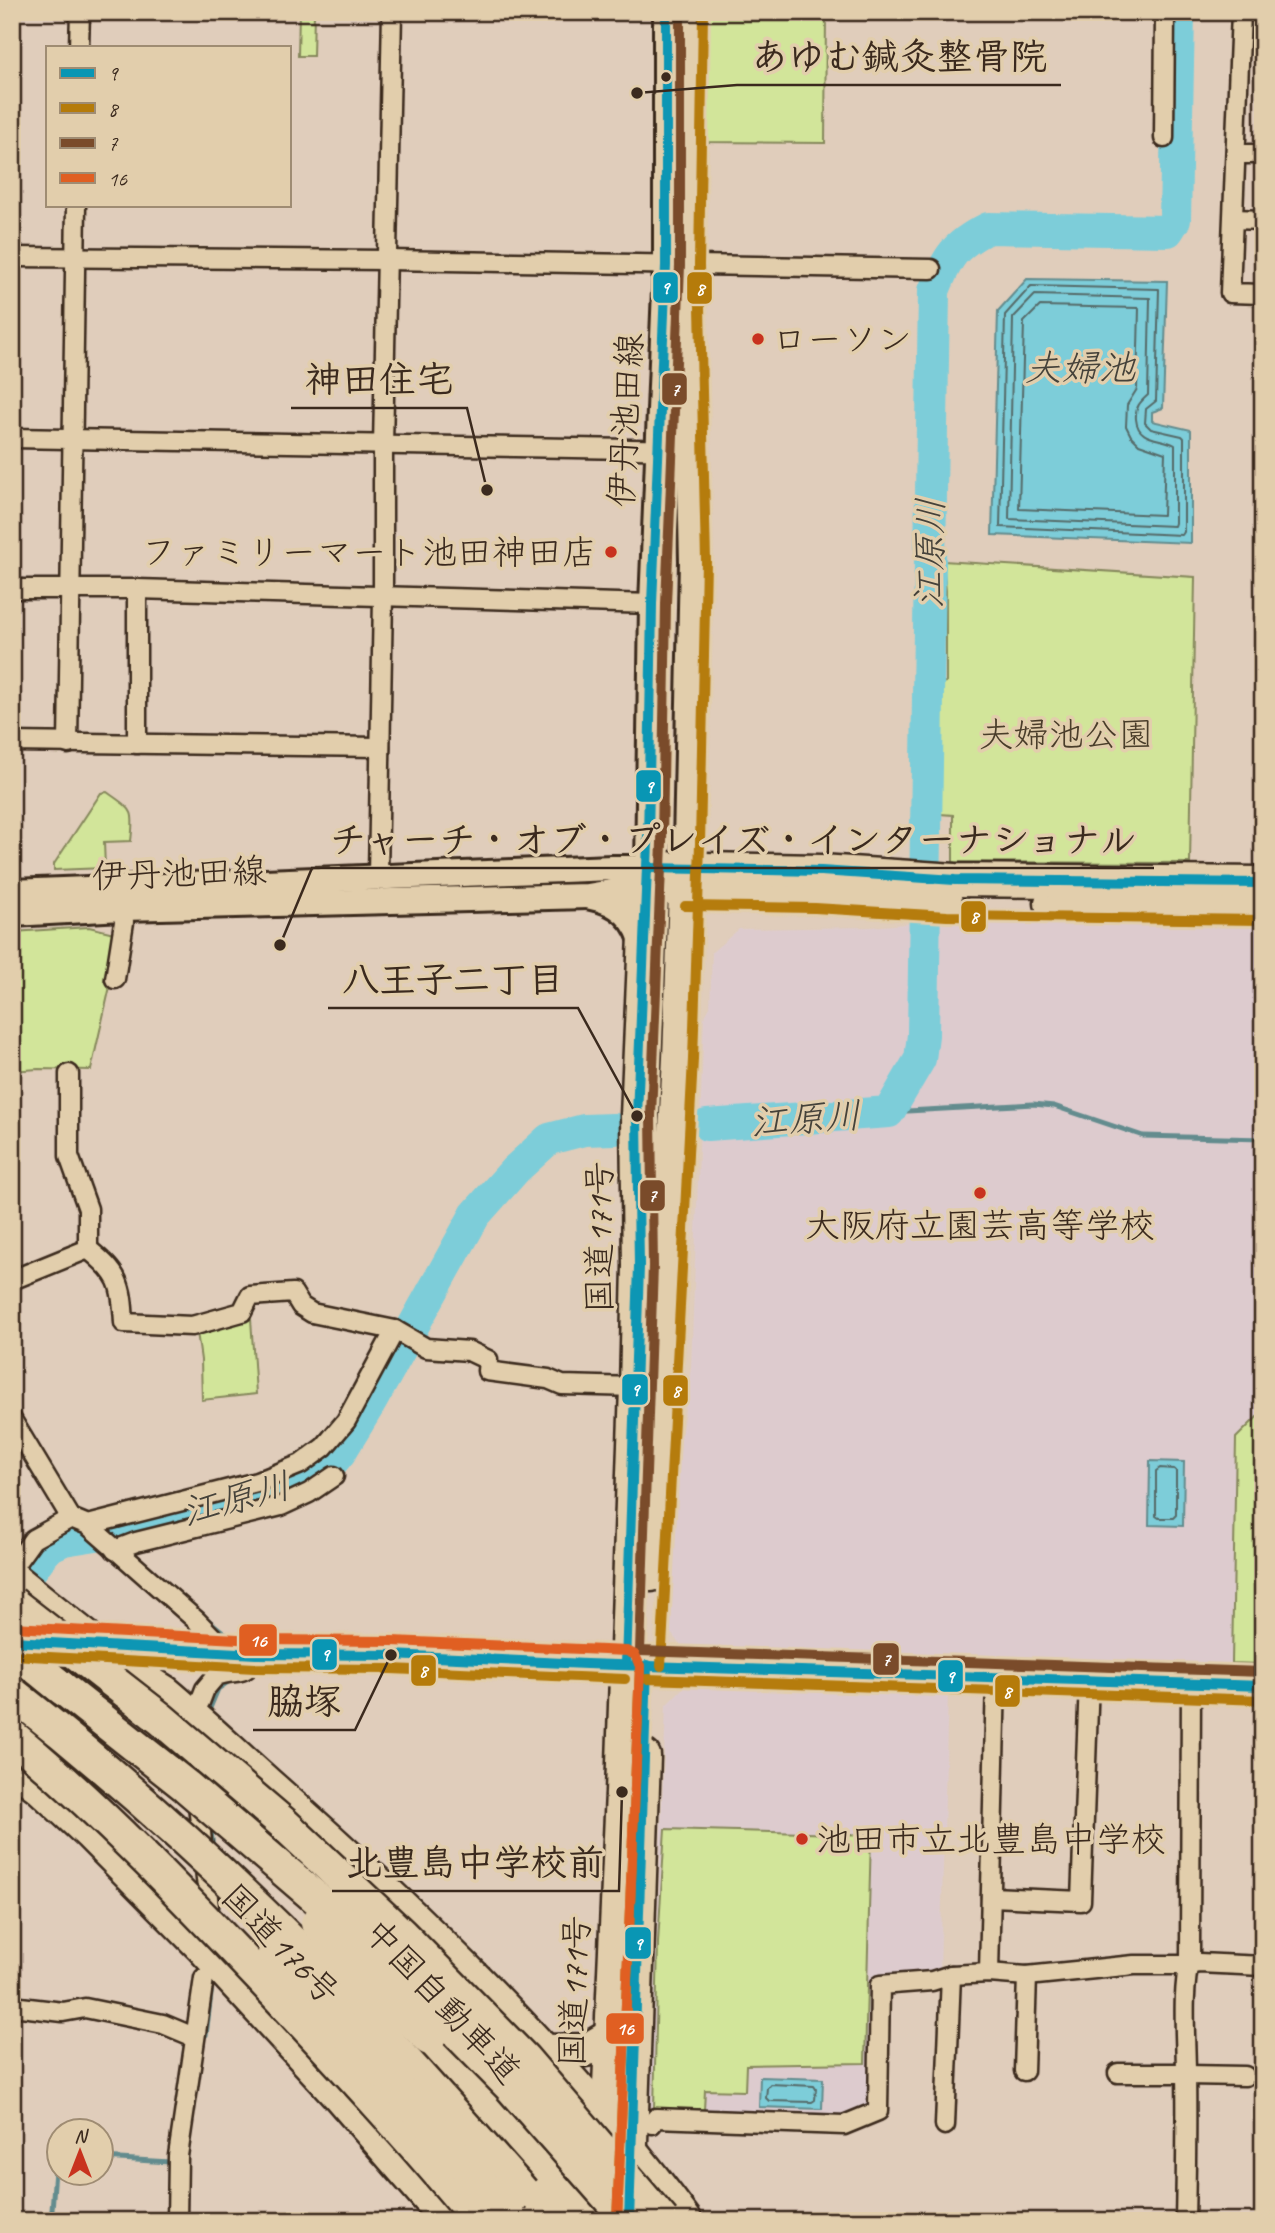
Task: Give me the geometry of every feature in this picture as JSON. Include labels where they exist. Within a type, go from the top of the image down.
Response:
[{"type":"highway","points":[[647,880],[821,871],[933,880],[1263,883]]},
{"type":"highway","name":"国道171号","points":[[629,2221],[640,2160],[636,1665],[639,1266],[637,1116],[647,880]]},
{"type":"highway","points":[[685,880],[816,894],[947,902],[1263,906]]},
{"type":"highway","name":"国道171号","points":[[603,2221],[610,2036],[636,1665],[664,1362],[685,880]]},
{"type":"highway","points":[[12,1577],[141,1678],[165,1692],[363,1868],[547,2051],[640,2160],[702,2221]]},
{"type":"highway","points":[[12,1603],[161,1719],[272,1814],[402,1935],[523,2059],[663,2221]]},
{"type":"highway","name":"中国自動車道","points":[[14,1643],[162,1774],[344,1949],[429,2039],[587,2221]]},
{"type":"highway","points":[[47,1675],[196,1794],[371,1945],[509,2085],[629,2221]]},
{"type":"highway","points":[[18,1698],[240,1916],[389,2078],[513,2221]]},
{"type":"highway","name":"中国自動車道","points":[[18,1698],[139,1799],[331,1980],[406,2060],[548,2221]]},
{"type":"highway","name":"国道176号","points":[[12,1736],[112,1826],[216,1931],[309,2029],[479,2221]]},
{"type":"highway","points":[[12,1767],[38,1786],[90,1834],[202,1947],[325,2080],[448,2221]]},
{"type":"highway","points":[[547,2051],[586,2050],[610,2036]]},
{"type":"highway","points":[[640,2160],[686,2221]]},
{"type":"main road","name":"伊丹池田線","points":[[666,12],[675,265],[690,450],[692,561],[685,880]]},
{"type":"main road","name":"伊丹池田線","points":[[647,880],[657,450],[663,362],[675,265],[689,12]]},
{"type":"main road","name":"伊丹池田線","points":[[12,892],[612,867],[647,880]]},
{"type":"main road","name":"伊丹池田線","points":[[12,914],[123,908],[588,897],[647,880]]},
{"type":"main road","points":[[588,897],[611,903],[626,914],[641,936],[644,949]]},
{"type":"main road","points":[[14,1643],[256,1654],[391,1656],[1263,1686]]},
{"type":"street","points":[[79,46],[80,12]]},
{"type":"street","points":[[378,876],[392,12]]},
{"type":"street","points":[[1164,138],[1165,12]]},
{"type":"street","points":[[1241,12],[1230,293],[1263,294]]},
{"type":"street","points":[[1237,154],[1263,155]]},
{"type":"street","points":[[68,744],[76,206]]},
{"type":"street","points":[[1234,219],[1263,220]]},
{"type":"street","points":[[12,257],[932,269]]},
{"type":"street","points":[[12,438],[690,450]]},
{"type":"street","points":[[12,589],[137,589],[652,604]]},
{"type":"street","points":[[137,589],[137,744]]},
{"type":"street","points":[[12,743],[380,747]]},
{"type":"street","points":[[115,979],[124,922],[123,908]]},
{"type":"street","points":[[69,1074],[69,1156],[88,1209],[88,1249],[107,1265],[122,1291],[124,1323],[192,1326],[242,1312],[250,1296],[293,1293],[301,1306],[312,1313],[395,1329],[426,1348],[469,1351],[488,1360],[487,1371],[548,1379],[562,1385],[636,1387]]},
{"type":"street","points":[[12,1280],[88,1249]]},
{"type":"street","points":[[88,1526],[257,1482],[301,1464],[324,1447],[346,1421],[395,1329]]},
{"type":"street","points":[[12,1420],[71,1518],[88,1526],[197,1621],[228,1653]]},
{"type":"street","points":[[111,1546],[281,1506],[309,1493],[334,1476]]},
{"type":"street","points":[[12,1568],[33,1539],[71,1518]]},
{"type":"street","points":[[200,1702],[205,1689],[216,1675],[246,1670],[256,1654]]},
{"type":"street","points":[[989,1973],[996,1678]]},
{"type":"street","points":[[991,1897],[1081,1901],[1089,1680]]},
{"type":"street","points":[[1185,2221],[1184,2024],[1190,1957],[1191,1684]]},
{"type":"street","points":[[193,1758],[209,1907]]},
{"type":"street","points":[[652,2124],[656,2118],[844,2125],[878,2111],[880,1984],[932,1981],[951,1975],[989,1973],[1027,1976],[1134,1965],[1188,1965],[1199,1962],[1263,1966]]},
{"type":"street","points":[[945,2125],[951,1975]]},
{"type":"street","points":[[1024,2071],[1027,1976]]},
{"type":"street","points":[[177,2221],[178,2156],[204,1978]]},
{"type":"street","points":[[12,2006],[63,2012],[85,2008],[163,2024],[194,2037]]},
{"type":"street","points":[[1118,2073],[1245,2076]]},
{"type":"shaded area","name":"大阪府立園芸高等学校","points":[[927,922],[1263,926],[1263,1670],[683,1649],[668,1629],[676,1472],[691,1368],[704,1018],[710,1007],[712,952],[739,929],[871,927]]},
{"type":"shaded area","name":"池田市立北豊島中学校","points":[[689,1682],[948,1692],[940,1972],[874,1980],[870,2105],[837,2117],[650,2112],[666,1705]]},
{"type":"green space","points":[[299,12],[314,12],[313,56],[298,56]]},
{"type":"green space","points":[[703,12],[826,12],[825,143],[700,142]]},
{"type":"green space","name":"夫婦池公園","points":[[943,561],[1195,577],[1190,863],[953,862],[953,815],[940,814],[941,683],[946,682],[946,590]]},
{"type":"green space","points":[[107,792],[130,811],[133,822],[131,841],[104,842],[105,868],[54,870],[54,864],[101,793]]},
{"type":"green space","points":[[89,927],[114,933],[104,980],[111,982],[91,1070],[12,1071],[13,932]]},
{"type":"green space","points":[[251,1319],[256,1394],[202,1400],[197,1332]]},
{"type":"green space","points":[[1258,1416],[1263,1416],[1263,1664],[1232,1663],[1236,1438]]},
{"type":"green space","points":[[665,1829],[871,1835],[865,2063],[746,2065],[745,2091],[705,2090],[704,2110],[654,2109],[658,1943]]},
{"type":"water","name":"夫婦池","points":[[1027,279],[1167,281],[1163,408],[1152,412],[1152,421],[1191,430],[1191,543],[992,535],[998,311]]},
{"type":"water","points":[[1150,1461],[1184,1462],[1183,1526],[1149,1525]]},
{"type":"water","points":[[760,2077],[823,2079],[822,2109],[759,2107]]},
{"type":"waterway","name":"江原川","points":[[707,1125],[889,1112],[920,1059],[923,1035],[934,291],[953,253],[967,240],[988,228],[1168,231],[1175,220],[1179,12]]},
{"type":"waterway","points":[[889,1112],[1033,1104],[1054,1106],[1143,1136],[1263,1139]]},
{"type":"waterway","name":"江原川","points":[[30,1572],[51,1546],[64,1540],[121,1531],[285,1491],[329,1466],[371,1402],[475,1215],[515,1170],[549,1139],[584,1130],[614,1129]]},
{"type":"waterway","points":[[121,1531],[123,1540]]},
{"type":"waterway","points":[[202,1615],[223,1632],[232,1635],[587,1647]]},
{"type":"waterway","points":[[210,1708],[218,1689],[231,1680]]},
{"type":"waterway","points":[[210,1823],[213,1848]]},
{"type":"waterway","points":[[217,1886],[218,1916]]},
{"type":"waterway","points":[[203,2036],[206,2035],[212,1986]]},
{"type":"waterway","points":[[183,2065],[187,2045]]},
{"type":"waterway","points":[[116,2159],[170,2162],[173,2158]]},
{"type":"waterway","points":[[52,2210],[54,2188]]},
{"type":"transit line","name":"9","points":[[626,1665],[639,1266],[637,1116],[648,842],[652,604],[666,265],[666,12]]},
{"type":"transit line","name":"7","points":[[680,12],[680,266],[666,604],[662,843],[651,1116],[653,1266],[640,1651],[1263,1672]]},
{"type":"transit line","name":"8","points":[[661,1666],[693,1059],[700,843],[706,561],[699,265],[703,12]]},
{"type":"transit line","name":"9","points":[[648,868],[821,871],[955,880],[1263,883]]},
{"type":"transit line","name":"8","points":[[685,906],[815,908],[947,916],[1263,920]]},
{"type":"transit line","name":"16","points":[[13,1627],[256,1640],[392,1641],[627,1651],[635,1655],[640,1666],[617,2221]]},
{"type":"transit line","name":"9","points":[[12,1641],[256,1654],[391,1655],[1263,1686]]},
{"type":"transit line","name":"8","points":[[12,1655],[255,1668],[391,1669],[625,1679]]},
{"type":"transit line","name":"9","points":[[629,2221],[647,1665]]},
{"type":"transit line","name":"8","points":[[617,2221],[640,1666]]},
{"type":"transit line","name":"8","points":[[647,1679],[1263,1700]]},
{"type":"place","name":"あゆむ鍼灸整骨院","points":[[637,93]]},
{"type":"place","name":"ローソン","points":[[758,339]]},
{"type":"place","name":"神田住宅","points":[[487,490]]},
{"type":"place","name":"ファミリーマート池田神田店","points":[[611,552]]},
{"type":"place","name":"チャーチ・オブ・プレイズ・インターナショナル","points":[[280,945]]},
{"type":"place","name":"八王子二丁目","points":[[637,1116]]},
{"type":"place","name":"大阪府立園芸高等学校","points":[[980,1193]]},
{"type":"place","name":"脇塚","points":[[391,1655]]},
{"type":"place","name":"北豊島中学校前","points":[[622,1792]]},
{"type":"place","name":"池田市立北豊島中学校","points":[[802,1839]]}]
